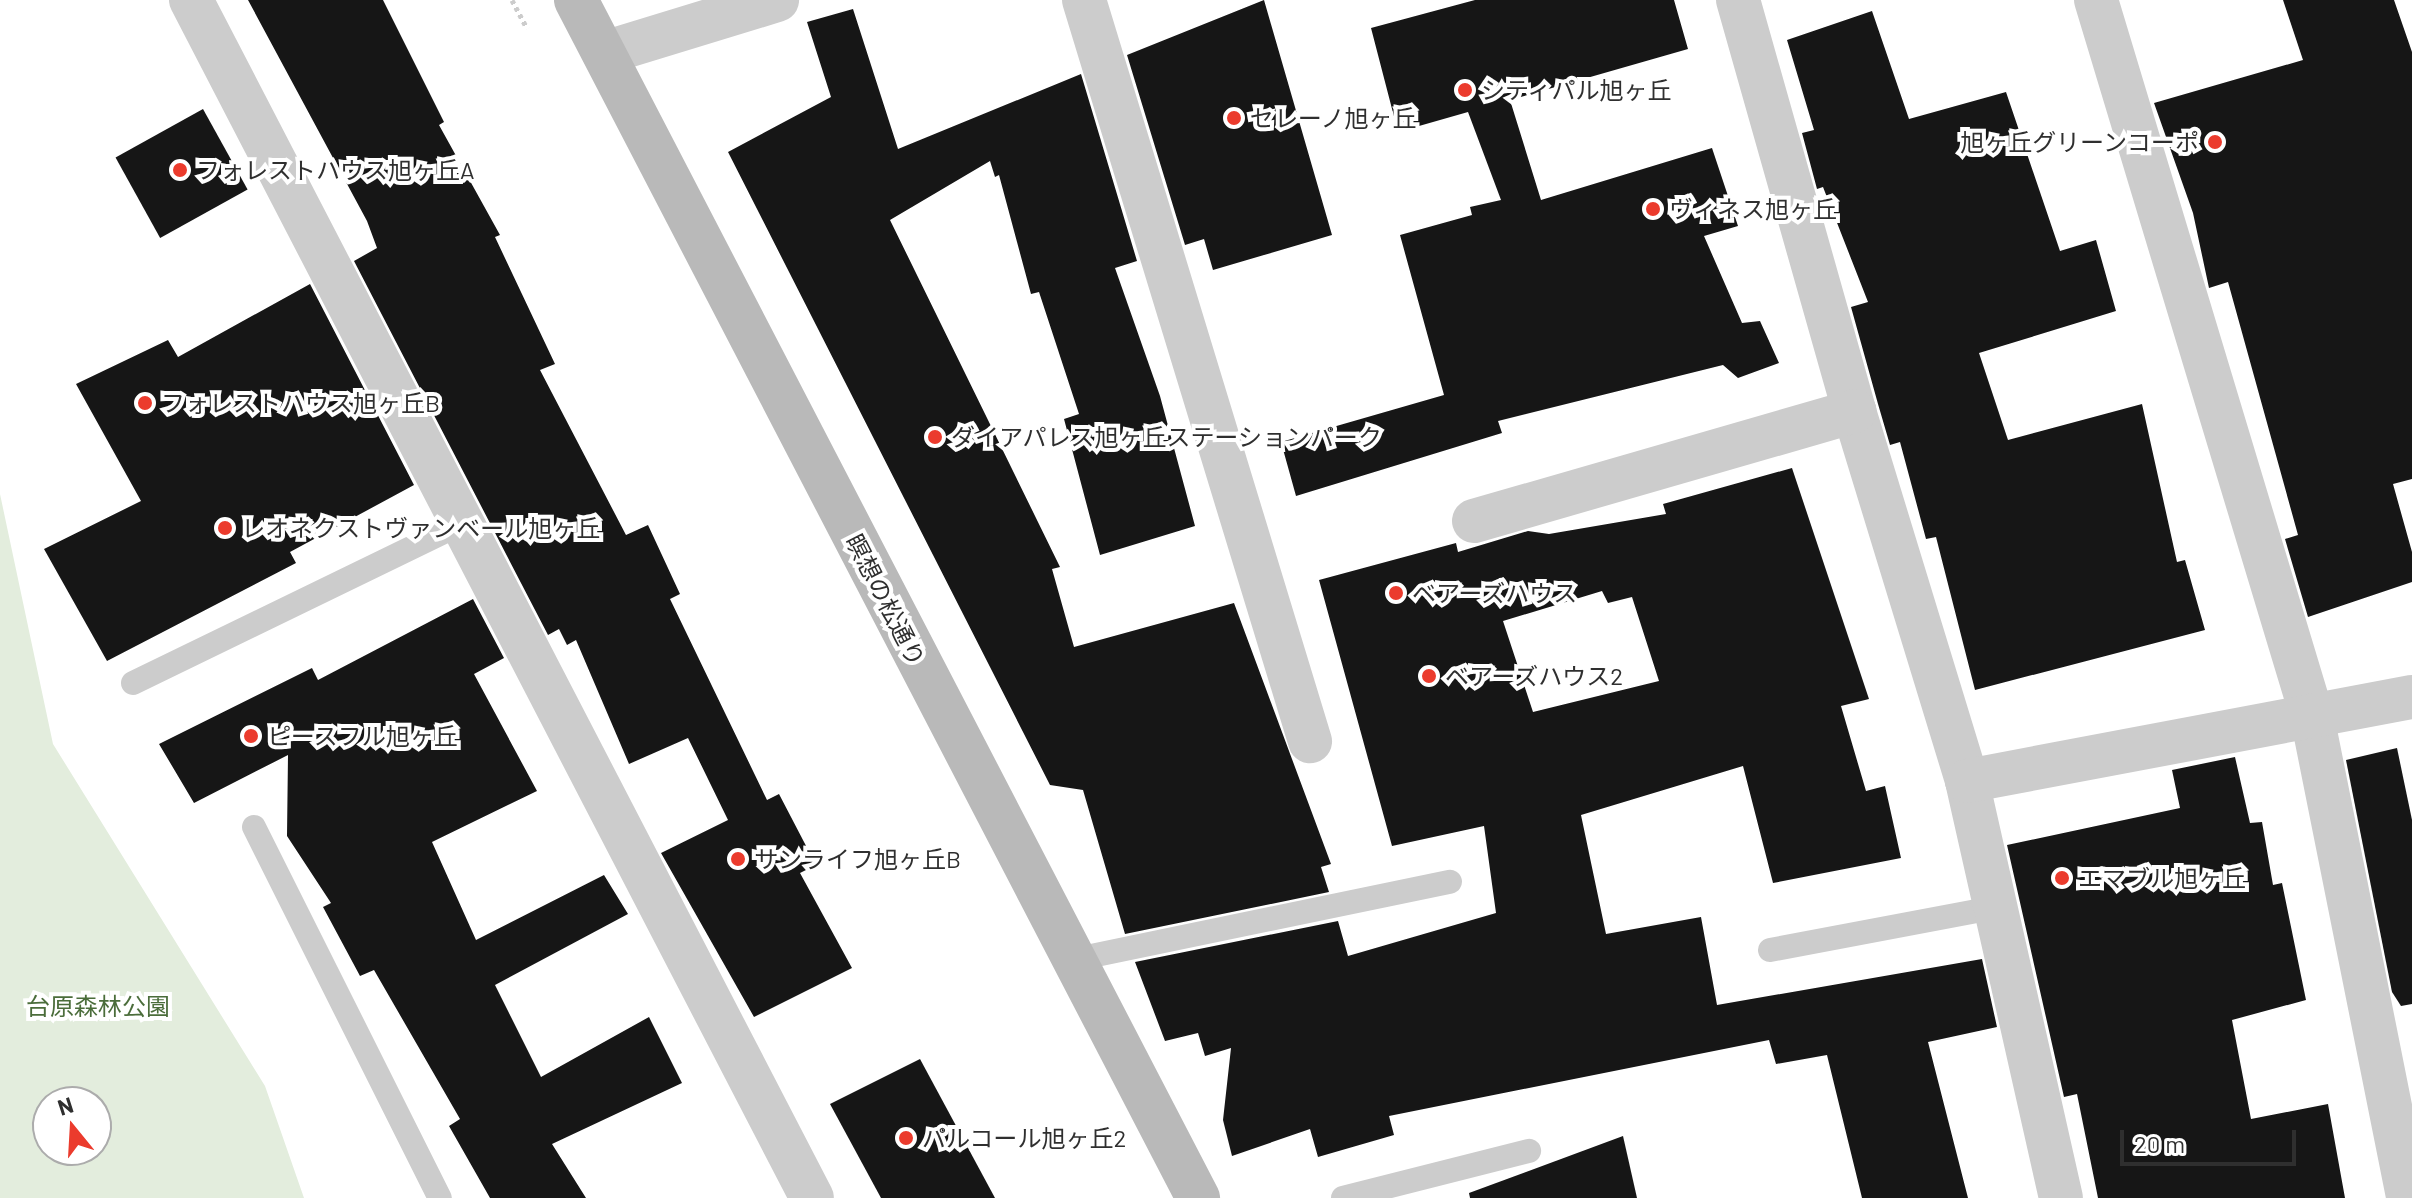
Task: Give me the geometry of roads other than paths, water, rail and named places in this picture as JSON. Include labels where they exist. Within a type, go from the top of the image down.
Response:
[{"type":"street","points":[[191,0],[812,1198]]},
{"type":"street","name":"瞑想の松通り","points":[[576,0],[1198,1198]]},
{"type":"street","points":[[604,53],[777,0]]},
{"type":"street","points":[[1084,0],[1310,741]]},
{"type":"street","points":[[1738,0],[1854,411],[1967,781],[1998,907],[2061,1198]]},
{"type":"street","points":[[2096,0],[2312,716],[2408,1198]]},
{"type":"street","points":[[1474,521],[1854,411]]},
{"type":"street","points":[[1967,781],[2412,697]]},
{"type":"lane","points":[[133,683],[461,524]]},
{"type":"lane","points":[[254,827],[440,1198]]},
{"type":"lane","points":[[1072,960],[1450,882]]},
{"type":"lane","points":[[1770,950],[1998,907]]},
{"type":"lane","points":[[1343,1198],[1529,1151]]},
{"type":"place","name":"シティパル旭ヶ丘","points":[[1465,90]]},
{"type":"place","name":"セレーノ旭ヶ丘","points":[[1234,118]]},
{"type":"place","name":"旭ヶ丘グリーンコーポ","points":[[2215,142]]},
{"type":"place","name":"フォレストハウス旭ヶ丘A","points":[[180,170]]},
{"type":"place","name":"ヴィネス旭ヶ丘","points":[[1653,209]]},
{"type":"place","name":"フォレストハウス旭ヶ丘B","points":[[145,403]]},
{"type":"place","name":"ダイアパレス旭ヶ丘ステーションパーク","points":[[935,437]]},
{"type":"place","name":"レオネクストヴァンベール旭ヶ丘","points":[[225,528]]},
{"type":"place","name":"ベアーズハウス","points":[[1396,593]]},
{"type":"place","name":"ベアーズハウス2","points":[[1429,676]]},
{"type":"place","name":"ピースフル旭ヶ丘","points":[[251,736]]},
{"type":"place","name":"サンライフ旭ヶ丘B","points":[[738,859]]},
{"type":"place","name":"エマブル旭ヶ丘","points":[[2062,878]]},
{"type":"place","name":"パルコール旭ヶ丘2","points":[[906,1138]]},
{"type":"park label","name":"台原森林公園","points":[[98,1006]]}]
